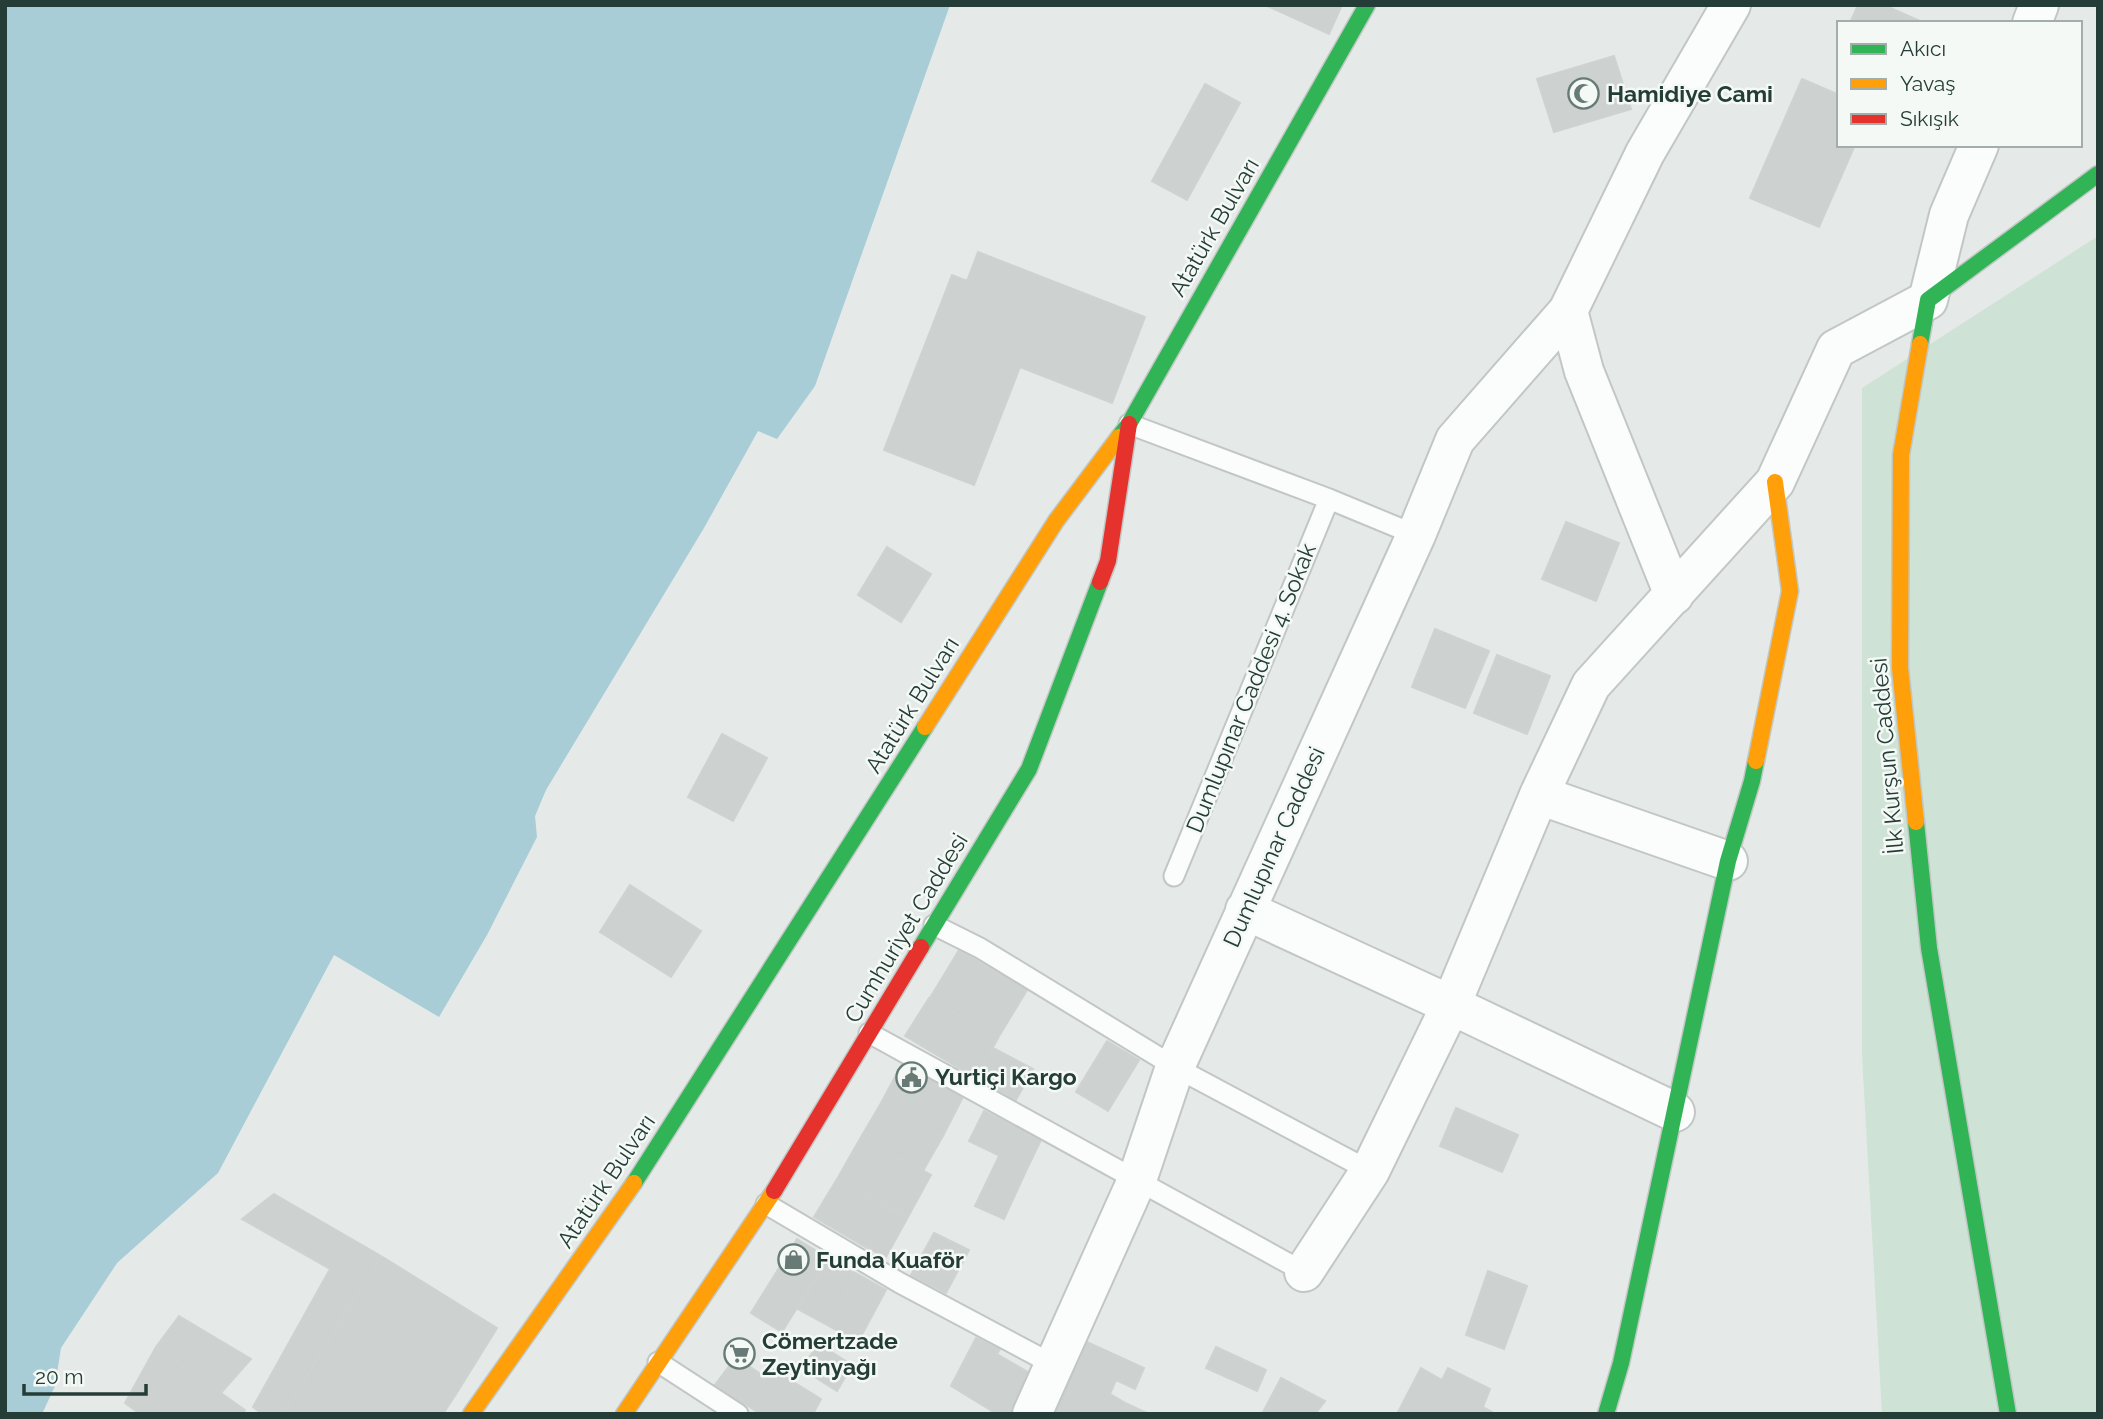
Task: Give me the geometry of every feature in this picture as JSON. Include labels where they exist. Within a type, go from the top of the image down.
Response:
[{"type":"main road","name":"Atatürk Bulvarı","points":[[471,1414],[622,1202],[1056,521],[1129,424],[1367,5]]},
{"type":"main road","points":[[1928,300],[2098,174]]},
{"type":"main road","name":"İlk Kurşun Caddesi","points":[[1928,300],[1901,455],[1900,668],[1929,948],[2008,1414]]},
{"type":"main road","name":"Cumhuriyet Caddesi","points":[[624,1414],[766,1205],[1029,769],[1108,561],[1129,424]]},
{"type":"main road","points":[[1606,1414],[1621,1363],[1728,861],[1752,781],[1790,591],[1775,482]]},
{"type":"street","name":"Dumlupınar Caddesi","points":[[1032,1414],[1137,1180],[1175,1067],[1416,535],[1455,440],[1568,311],[1645,153],[1731,5]]},
{"type":"street","points":[[1304,1272],[1370,1171],[1451,1005],[1539,795],[1591,685],[1775,482],[1836,349],[1928,300],[1949,215],[1978,147]]},
{"type":"street","points":[[1568,311],[1584,372],[1674,595]]},
{"type":"street","points":[[1539,795],[1728,861]]},
{"type":"street","points":[[1245,910],[1675,1112]]},
{"type":"lane","points":[[1129,424],[1329,499],[1416,535]]},
{"type":"lane","name":"Dumlupınar Caddesi 4. Sokak","points":[[1174,876],[1329,499]]},
{"type":"lane","points":[[934,925],[980,948],[1175,1067],[1370,1171]]},
{"type":"lane","points":[[869,1033],[1304,1272]]},
{"type":"lane","points":[[766,1205],[900,1283],[1054,1365]]},
{"type":"lane","points":[[658,1362],[738,1414]]},
{"type":"green space","points":[[2098,236],[2098,1414],[1882,1414],[1862,1055],[1862,388]]},
{"type":"water","points":[[5,5],[950,5],[815,386],[777,439],[758,431],[704,528],[546,790],[535,816],[537,837],[487,935],[439,1017],[334,955],[218,1173],[117,1263],[61,1348],[55,1386],[42,1414],[5,1414]]},
{"type":"building","points":[[1265,5],[1342,5],[1329,34]]},
{"type":"building","points":[[1858,5],[1884,5],[1920,21],[1851,21]]},
{"type":"building","name":"Hamidiye Cami","points":[[1614,56],[1631,109],[1554,132],[1537,79]]},
{"type":"building","points":[[1802,79],[1837,94],[1837,147],[1854,147],[1819,227],[1750,198]]},
{"type":"building","points":[[1205,84],[1240,103],[1187,200],[1152,181]]},
{"type":"building","points":[[978,252],[1145,317],[1112,403],[1020,367],[974,485],[884,450],[952,275],[967,281]]},
{"type":"building","points":[[1566,522],[1619,543],[1596,601],[1542,579]]},
{"type":"building","points":[[887,547],[931,574],[901,622],[858,595]]},
{"type":"building","points":[[1435,629],[1489,651],[1465,708],[1412,687]]},
{"type":"building","points":[[1497,655],[1550,676],[1527,734],[1474,713]]},
{"type":"building","points":[[722,734],[767,758],[733,821],[688,797]]},
{"type":"building","points":[[630,885],[701,931],[671,977],[600,932]]},
{"type":"building","points":[[959,950],[1027,990],[998,1038],[930,998]]},
{"type":"building","points":[[929,998],[998,1038],[976,1078],[905,1036]]},
{"type":"building","points":[[1107,1041],[1139,1060],[1108,1111],[1076,1092]]},
{"type":"building","points":[[993,1048],[1033,1069],[1016,1100],[976,1078]]},
{"type":"building","points":[[903,1062],[963,1097],[943,1136],[881,1103]]},
{"type":"building","points":[[881,1103],[943,1136],[923,1171],[861,1137]]},
{"type":"building","points":[[1456,1108],[1518,1135],[1502,1172],[1440,1146]]},
{"type":"building","points":[[984,1111],[1041,1140],[1027,1169],[969,1141]]},
{"type":"building","points":[[861,1137],[931,1175],[908,1217],[837,1179]]},
{"type":"building","points":[[999,1156],[1027,1169],[1004,1219],[975,1206]]},
{"type":"building","points":[[837,1179],[891,1209],[869,1249],[814,1217]]},
{"type":"building","points":[[274,1194],[381,1256],[284,1414],[262,1414],[253,1407],[330,1269],[242,1219]]},
{"type":"building","points":[[891,1209],[908,1217],[886,1257],[869,1249]]},
{"type":"building","points":[[934,1233],[969,1250],[946,1293],[911,1275]]},
{"type":"building","points":[[797,1239],[828,1258],[782,1332],[751,1313]]},
{"type":"building","points":[[381,1256],[497,1328],[456,1394],[340,1322]]},
{"type":"building","points":[[828,1258],[857,1274],[829,1326],[798,1309]]},
{"type":"building","points":[[1488,1271],[1527,1286],[1504,1349],[1466,1335]]},
{"type":"building","points":[[857,1274],[886,1290],[858,1342],[829,1326]]},
{"type":"building","points":[[179,1316],[251,1359],[221,1393],[156,1347]]},
{"type":"building","points":[[340,1322],[456,1394],[443,1414],[284,1414]]},
{"type":"building","points":[[976,1338],[1000,1349],[997,1354],[1038,1378],[1020,1414],[997,1414],[951,1386]]},
{"type":"building","points":[[1078,1338],[1144,1368],[1135,1389],[1116,1380],[1107,1401],[1062,1378]]},
{"type":"building","points":[[819,1344],[852,1365],[837,1391],[801,1368]]},
{"type":"building","points":[[156,1347],[245,1410],[243,1414],[140,1414],[125,1403]]},
{"type":"building","points":[[1216,1347],[1266,1370],[1257,1391],[1206,1368]]},
{"type":"building","points":[[736,1357],[762,1375],[766,1365],[821,1399],[813,1414],[760,1414],[741,1401],[738,1405],[714,1386]]},
{"type":"building","points":[[1421,1368],[1442,1380],[1448,1368],[1490,1389],[1483,1407],[1492,1412],[1491,1414],[1397,1414]]},
{"type":"building","points":[[1062,1378],[1107,1401],[1110,1394],[1125,1403],[1120,1414],[1047,1414]]},
{"type":"building","points":[[1281,1378],[1325,1401],[1315,1414],[1262,1414]]},
{"type":"building","points":[[1125,1403],[1149,1414],[1120,1414]]},
{"type":"traffic: fast","points":[[1119,437],[1129,424],[1367,5]]},
{"type":"traffic: fast","points":[[1920,344],[1928,300],[2098,174]]},
{"type":"traffic: fast","points":[[921,947],[1029,769],[1100,582]]},
{"type":"traffic: fast","points":[[634,1183],[925,727]]},
{"type":"traffic: fast","points":[[1606,1414],[1621,1363],[1728,861],[1756,761]]},
{"type":"traffic: fast","points":[[1916,822],[1929,948],[2008,1414]]},
{"type":"traffic: slow","points":[[1916,822],[1900,668],[1901,455],[1920,344]]},
{"type":"traffic: slow","points":[[925,727],[1056,521],[1119,437]]},
{"type":"traffic: slow","points":[[1756,761],[1790,591],[1775,482]]},
{"type":"traffic: slow","points":[[471,1414],[634,1183]]},
{"type":"traffic: slow","points":[[624,1414],[774,1191]]},
{"type":"traffic: jam","points":[[1100,582],[1108,561],[1129,424]]},
{"type":"traffic: jam","points":[[774,1191],[921,947]]},
{"type":"place","name":"Hamidiye Cami","points":[[1584,94]]},
{"type":"place","name":"Yurtiçi Kargo","points":[[912,1077]]},
{"type":"place","name":"Funda Kuaför","points":[[793,1260]]},
{"type":"place","name":"Cömertzade Zeytinyağı","points":[[739,1354]]}]
